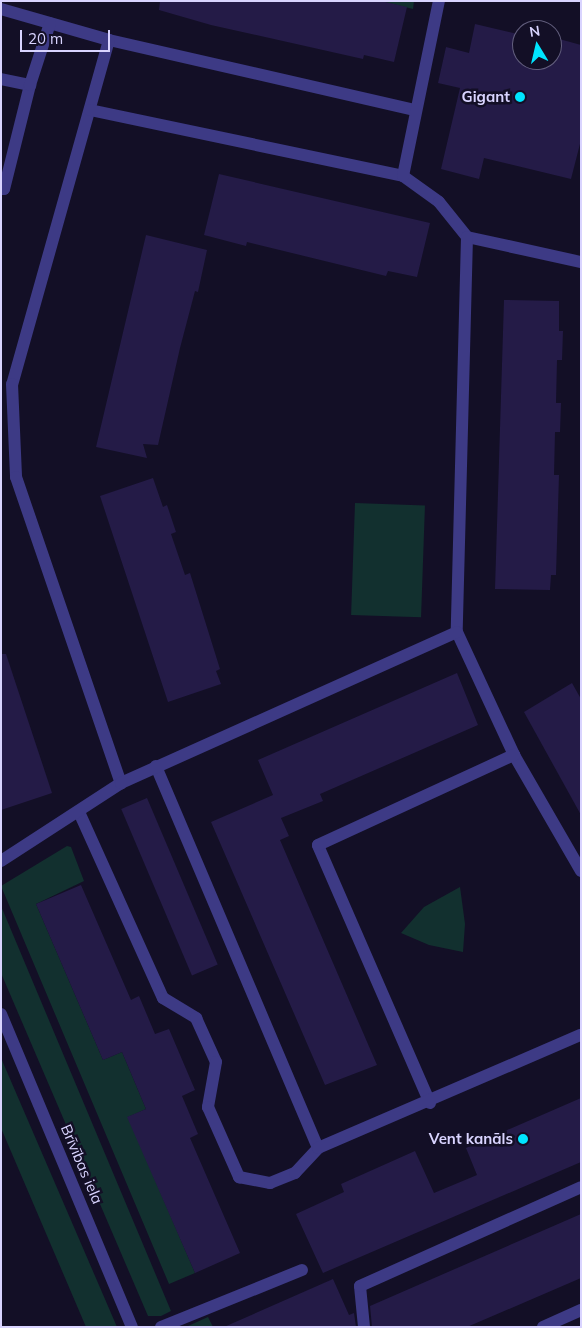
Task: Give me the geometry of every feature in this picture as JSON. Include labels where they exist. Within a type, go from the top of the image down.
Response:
[{"type":"street","points":[[403,176],[415,110],[440,1]]},
{"type":"street","points":[[1,9],[109,40],[415,110]]},
{"type":"street","points":[[1,189],[4,189],[30,85],[50,23]]},
{"type":"street","points":[[109,40],[12,384],[16,477],[121,783]]},
{"type":"street","points":[[1,79],[30,85]]},
{"type":"street","points":[[90,110],[403,176],[439,202],[466,237],[457,632],[514,755],[581,871]]},
{"type":"street","points":[[466,237],[581,262]]},
{"type":"street","points":[[1,861],[121,783],[457,632]]},
{"type":"street","points":[[430,1102],[318,845],[514,755]]},
{"type":"street","points":[[156,766],[318,1148]]},
{"type":"street","points":[[79,812],[163,998],[196,1018],[216,1062],[208,1107],[239,1177],[270,1183],[295,1173],[318,1148],[430,1102],[581,1035]]},
{"type":"street","name":"Brīvības iela","points":[[1,1014],[132,1327]]},
{"type":"street","points":[[364,1327],[360,1286],[581,1187]]},
{"type":"street","points":[[161,1327],[302,1270]]},
{"type":"street","points":[[544,1327],[581,1310]]},
{"type":"green space","points":[[381,1],[414,1],[413,9]]},
{"type":"green space","points":[[355,503],[425,505],[421,617],[351,615]]},
{"type":"green space","points":[[67,846],[71,847],[84,881],[36,904],[103,1060],[122,1052],[146,1109],[128,1117],[195,1273],[169,1284],[1,886]]},
{"type":"green space","points":[[460,887],[465,924],[463,952],[429,945],[401,933],[424,907]]},
{"type":"green space","points":[[1,906],[171,1311],[161,1316],[148,1316],[1,973]]},
{"type":"green space","points":[[1,1058],[117,1327],[86,1327],[1,1128]]},
{"type":"green space","points":[[208,1317],[213,1327],[188,1327],[188,1326]]},
{"type":"building","points":[[160,1],[381,1],[407,7],[394,62],[364,55],[363,59],[211,25],[159,10]]},
{"type":"building","name":"Gigant","points":[[475,24],[512,33],[512,70],[562,70],[562,40],[581,45],[581,140],[571,179],[484,158],[479,179],[441,169],[460,88],[438,83],[446,47],[469,53]]},
{"type":"building","points":[[219,174],[430,223],[417,277],[388,271],[386,276],[247,242],[246,246],[204,235]]},
{"type":"building","points":[[146,235],[207,250],[198,292],[195,291],[180,348],[158,445],[143,444],[147,458],[96,447]]},
{"type":"building","points":[[504,300],[559,301],[559,331],[563,331],[562,360],[557,360],[556,403],[561,403],[560,432],[555,432],[554,475],[559,475],[556,575],[551,575],[550,590],[495,589]]},
{"type":"building","points":[[153,478],[163,507],[167,505],[176,532],[171,534],[185,575],[190,573],[220,669],[216,671],[221,684],[168,702],[100,496]]},
{"type":"building","points":[[1,654],[6,654],[52,793],[1,810]]},
{"type":"building","points":[[457,673],[478,725],[320,794],[323,801],[281,818],[289,836],[280,840],[377,1065],[325,1085],[211,822],[273,795],[258,760]]},
{"type":"building","points":[[572,683],[581,699],[581,815],[524,712]]},
{"type":"building","points":[[147,798],[218,965],[192,976],[121,809]]},
{"type":"building","points":[[81,885],[131,1000],[139,996],[155,1034],[169,1029],[195,1090],[182,1096],[198,1134],[190,1138],[240,1253],[195,1273],[127,1117],[146,1109],[122,1052],[103,1060],[36,904]]},
{"type":"building","points":[[581,1098],[581,1162],[323,1273],[296,1214],[344,1192],[341,1184],[415,1151],[434,1193],[477,1175],[466,1148]]},
{"type":"building","points":[[581,1214],[581,1278],[467,1327],[372,1327],[370,1306]]},
{"type":"building","points":[[333,1279],[349,1315],[354,1313],[356,1327],[224,1327]]},
{"type":"place","name":"Gigant","points":[[520,97]]},
{"type":"place","name":"Vent kanāls","points":[[523,1139]]}]
